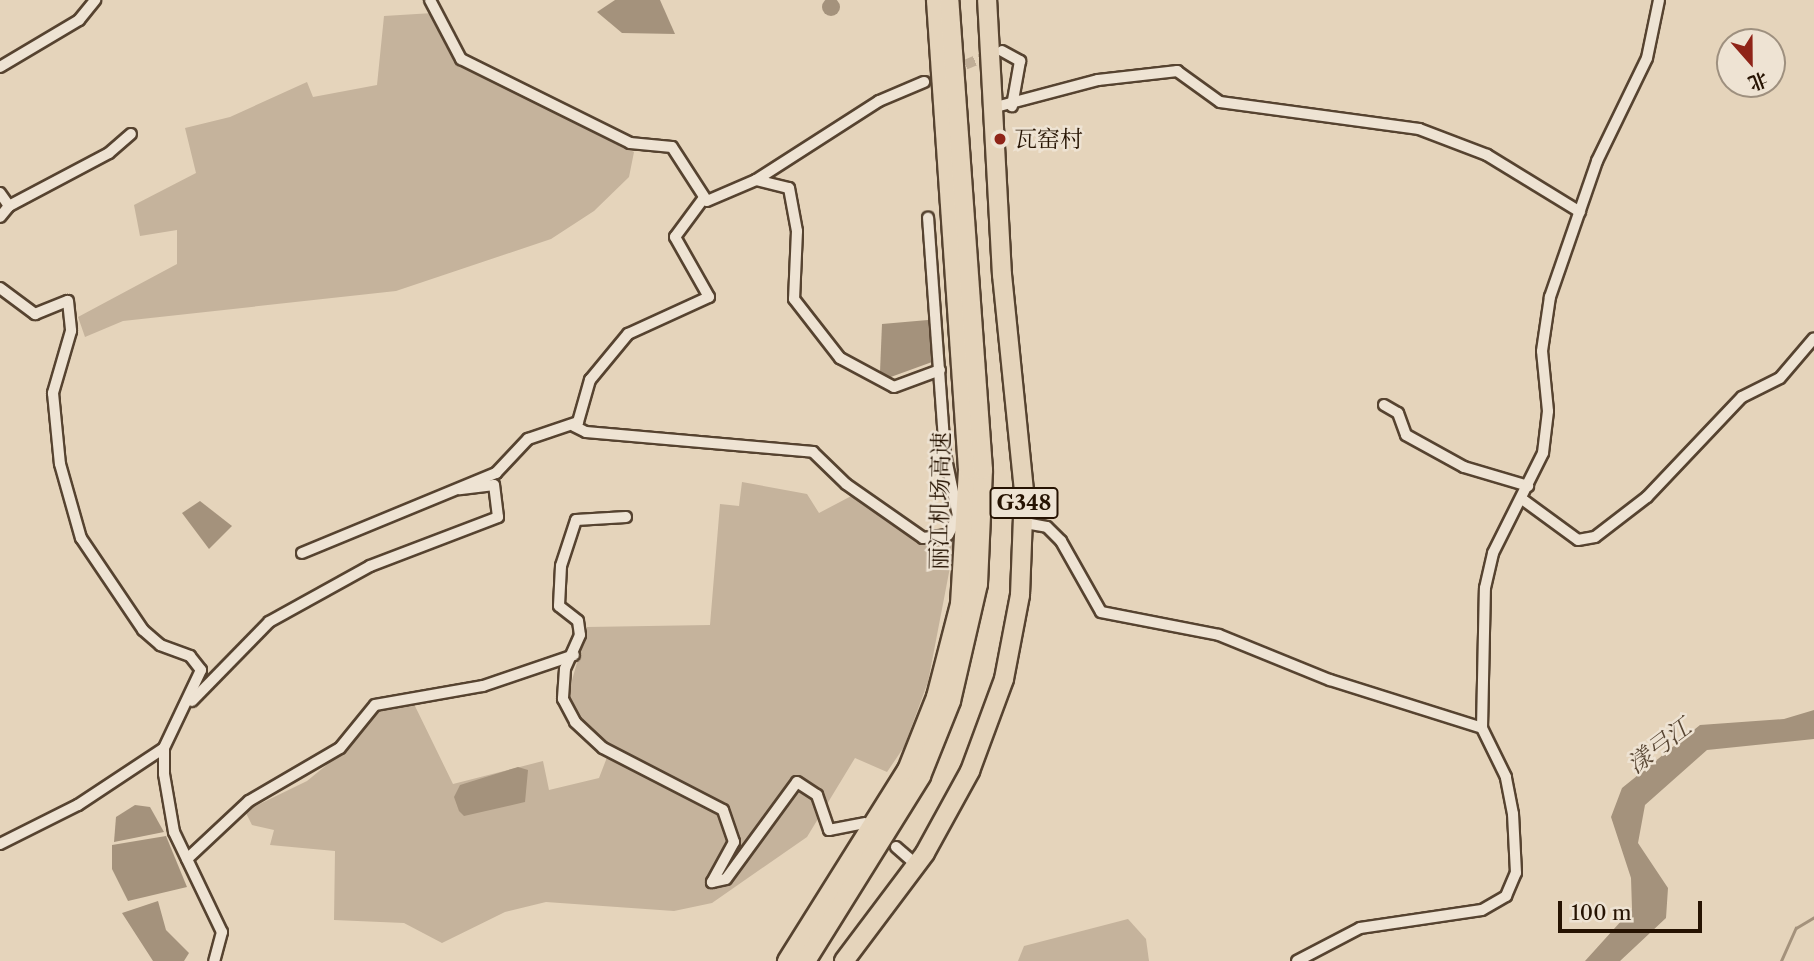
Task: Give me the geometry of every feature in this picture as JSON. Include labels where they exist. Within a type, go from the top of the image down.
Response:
[{"type":"highway","name":"丽江机场高速","points":[[787,961],[908,770],[936,697],[964,582],[966,420],[936,0]]},
{"type":"highway","name":"丽江机场高速","points":[[806,961],[921,776],[951,701],[977,596],[984,470],[949,0]]},
{"type":"highway","name":"G348","points":[[844,961],[917,865],[961,791],[996,703],[1020,595],[1025,523],[992,108],[987,0]]},
{"type":"street","points":[[0,67],[79,20],[95,0]]},
{"type":"street","points":[[430,0],[461,59],[630,143],[672,147],[692,169],[703,199]]},
{"type":"street","points":[[1297,961],[1360,928],[1482,910],[1506,897],[1516,873],[1513,814],[1506,777],[1482,728],[1485,588],[1493,553],[1528,486],[1547,431],[1546,318],[1580,212],[1647,58],[1659,0]]},
{"type":"street","points":[[1002,51],[1016,55],[1020,65],[1012,106]]},
{"type":"street","points":[[992,108],[1012,106],[1098,80],[1177,71],[1220,102],[1419,129],[1487,155],[1580,212]]},
{"type":"street","points":[[703,199],[713,201],[756,180],[863,110],[924,82]]},
{"type":"street","points":[[0,217],[9,206],[109,153],[131,134]]},
{"type":"street","points":[[756,180],[789,188],[797,231],[794,299],[835,352],[894,387],[940,370]]},
{"type":"street","points":[[0,193],[9,206]]},
{"type":"street","points":[[302,553],[505,468],[528,439],[574,426],[583,416],[590,380],[628,334],[709,298],[675,237],[703,199]]},
{"type":"street","points":[[574,426],[586,432],[813,452],[846,484],[923,538],[951,534],[958,516],[944,454],[928,218]]},
{"type":"street","points":[[0,288],[35,314],[68,302],[71,331],[53,393],[60,464],[81,538],[143,630],[196,661],[201,676],[164,748],[78,806],[0,844]]},
{"type":"street","points":[[1522,499],[1577,540],[1595,537],[1647,497],[1742,397],[1780,378],[1814,338]]},
{"type":"street","points":[[1384,405],[1398,413],[1406,435],[1464,467],[1528,486]]},
{"type":"street","points":[[187,704],[269,622],[370,566],[498,517],[494,485],[456,487]]},
{"type":"street","points":[[625,517],[576,520],[561,566],[559,606],[578,621],[575,655],[565,669],[563,699],[575,722],[603,748],[715,803],[728,816],[734,845],[712,882],[726,879],[797,782],[813,789],[829,830],[864,823]]},
{"type":"street","points":[[1025,523],[1047,527],[1061,541],[1101,612],[1219,635],[1331,680],[1482,728]]},
{"type":"street","points":[[187,859],[249,802],[340,748],[375,705],[483,686],[575,655]]},
{"type":"street","points":[[164,748],[169,811],[187,859],[222,932],[214,961]]},
{"type":"street","points":[[896,847],[917,865]]},
{"type":"shaded area","points":[[831,-2],[839,3],[840,7],[835,15],[831,16],[823,11],[822,7],[827,-1]]},
{"type":"shaded area","points":[[615,0],[660,0],[675,34],[622,33],[597,12]]},
{"type":"shaded area","points":[[433,13],[462,67],[634,152],[629,177],[594,211],[551,239],[396,291],[123,321],[85,337],[78,317],[177,264],[177,230],[140,236],[134,205],[196,173],[185,128],[230,117],[307,82],[313,97],[377,85],[384,16]]},
{"type":"shaded area","points":[[928,320],[932,362],[888,378],[880,372],[882,324]]},
{"type":"shaded area","points":[[742,482],[807,494],[819,513],[857,493],[918,539],[930,544],[956,536],[928,682],[904,747],[887,772],[855,758],[807,837],[712,903],[674,911],[546,902],[505,912],[442,943],[404,923],[334,920],[335,851],[270,845],[274,830],[252,825],[245,811],[307,781],[346,749],[370,713],[414,704],[453,784],[543,761],[549,790],[599,778],[611,747],[590,734],[567,698],[587,627],[710,625],[720,504],[739,506]]},
{"type":"shaded area","points":[[200,501],[232,526],[209,549],[182,513]]},
{"type":"shaded area","points":[[1814,710],[1814,739],[1707,750],[1645,805],[1638,843],[1668,888],[1666,918],[1620,961],[1585,961],[1632,909],[1631,878],[1611,817],[1622,788],[1700,725],[1784,719]]},
{"type":"shaded area","points":[[518,767],[528,770],[525,802],[464,816],[459,811],[454,797],[460,785]]},
{"type":"shaded area","points":[[135,805],[150,807],[164,832],[114,842],[116,817]]},
{"type":"shaded area","points":[[166,836],[187,887],[128,901],[112,869],[112,845]]},
{"type":"shaded area","points":[[158,901],[166,930],[189,953],[184,961],[153,961],[122,913]]},
{"type":"shaded area","points":[[1128,919],[1146,939],[1149,961],[1018,961],[1024,946]]},
{"type":"waterway","points":[[1781,961],[1796,928],[1814,917]]},
{"type":"tunnel","points":[[924,82],[991,54]]},
{"type":"place","name":"瓦窑村","points":[[1000,139]]},
{"type":"water label","name":"漾弓江","points":[[1659,746]]}]
